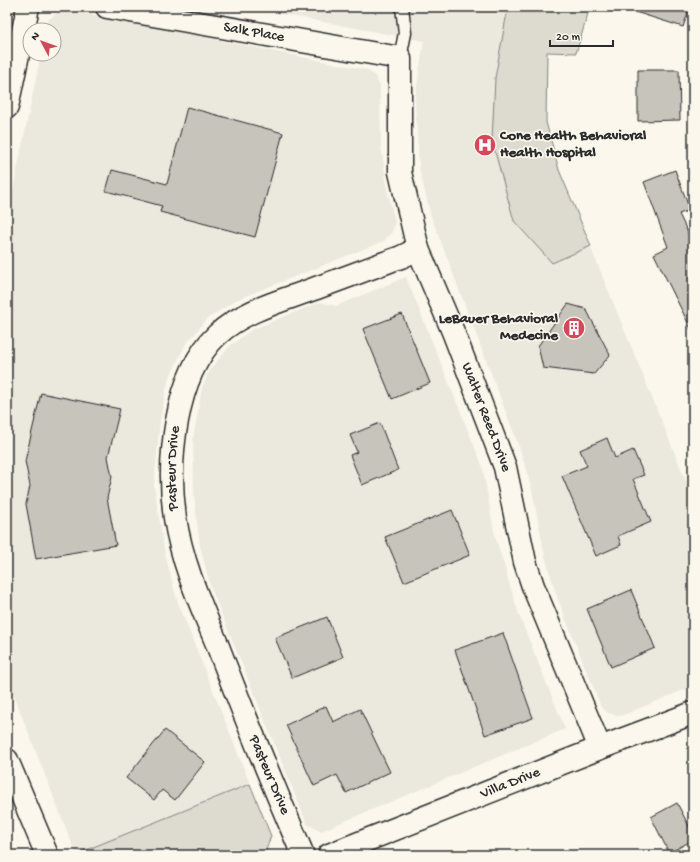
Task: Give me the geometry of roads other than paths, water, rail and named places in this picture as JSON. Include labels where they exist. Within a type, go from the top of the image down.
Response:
[{"type":"street","points":[[7,107],[28,7]]},
{"type":"street","name":"Salk Place","points":[[107,7],[400,58]]},
{"type":"street","name":"Walter Reed Drive","points":[[400,58],[400,172],[418,249],[454,334],[505,467],[525,562],[600,748]]},
{"type":"street","name":"Pasteur Drive","points":[[303,855],[239,705],[194,590],[184,557],[175,518],[172,468],[183,393],[190,372],[202,353],[217,335],[235,321],[264,308],[401,257],[418,249]]},
{"type":"street","name":"Villa Drive","points":[[329,855],[693,713]]},
{"type":"street","points":[[7,760],[47,855]]},
{"type":"lane","points":[[400,58],[405,33],[402,7]]},
{"type":"place","name":"Cone Health Behavioral Health Hospital","points":[[485,145]]},
{"type":"place","name":"LeBauer Behavioral Medecine","points":[[574,328]]}]
